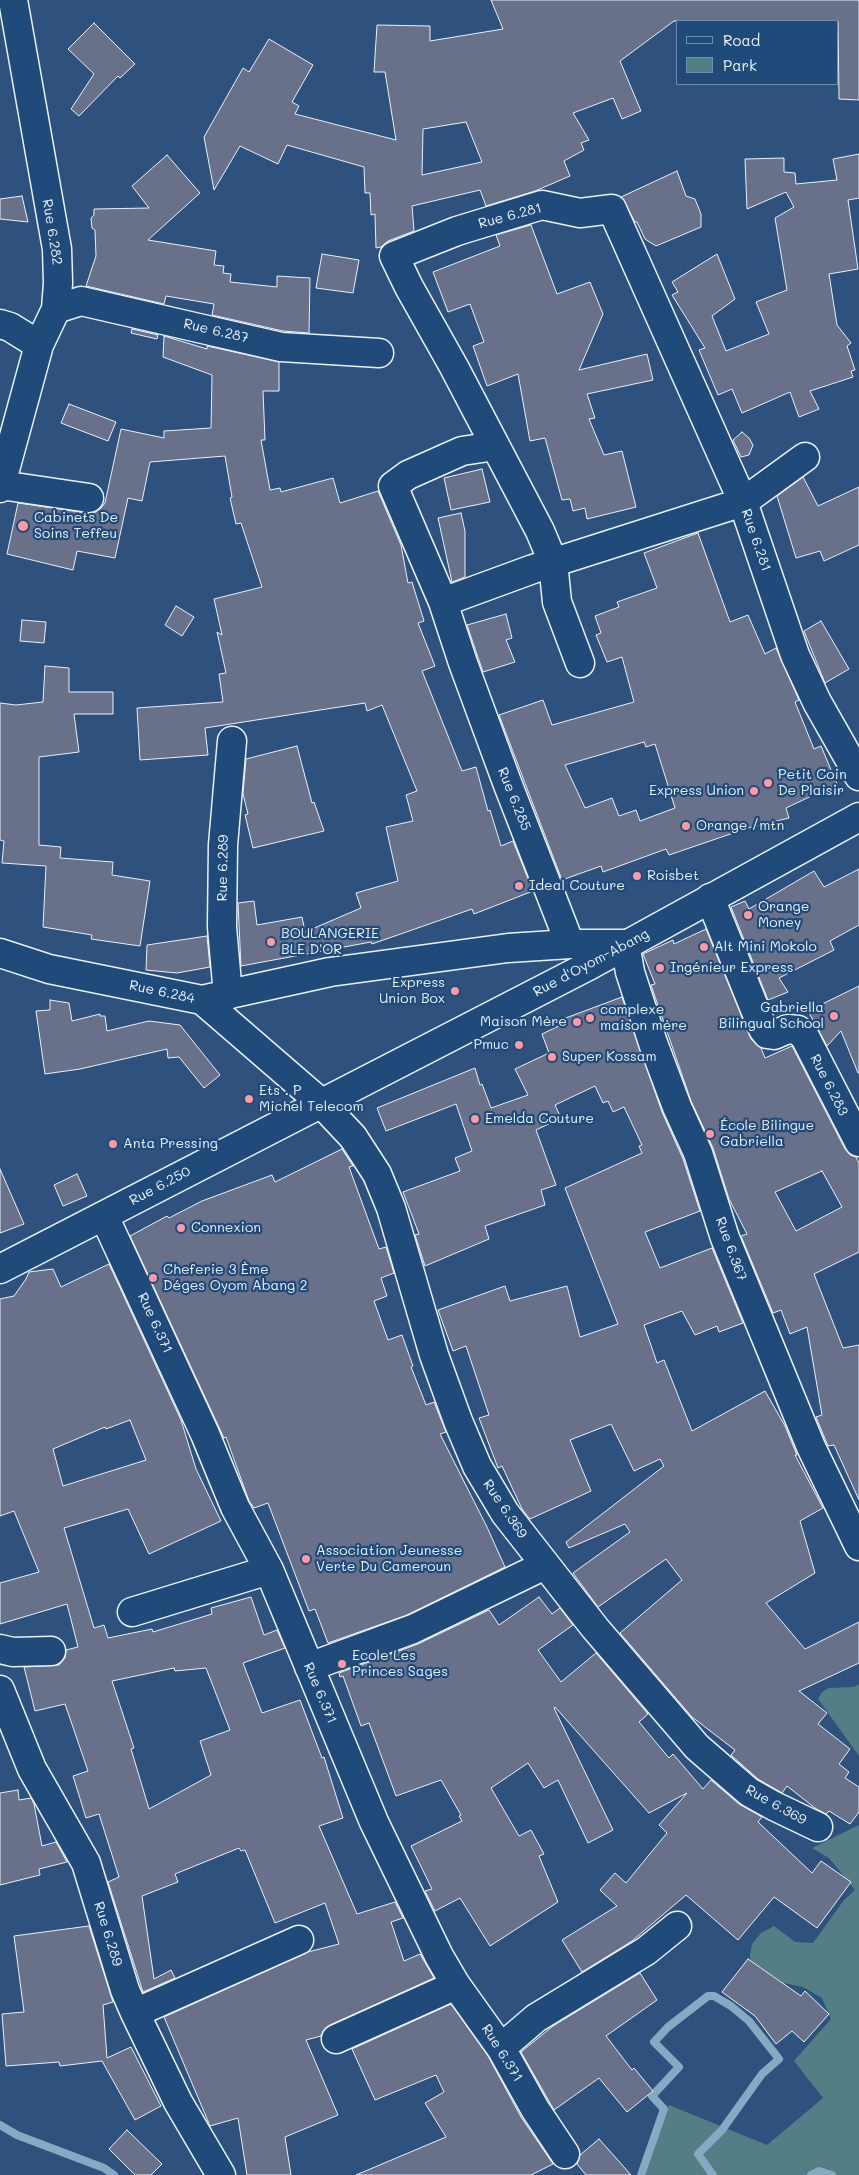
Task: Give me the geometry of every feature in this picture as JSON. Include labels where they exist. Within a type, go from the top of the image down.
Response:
[{"type":"street","name":"Rue 6.282","points":[[1,486],[40,345],[56,310],[58,283],[57,248],[13,0]]},
{"type":"street","name":"Rue 6.281","points":[[580,663],[557,602],[553,562],[530,511],[408,287],[394,256],[457,231],[542,205],[580,213],[612,209],[743,502],[795,655],[817,702],[859,776]]},
{"type":"street","name":"Rue 6.287","points":[[56,310],[81,301],[281,347],[380,353]]},
{"type":"street","points":[[0,324],[10,327],[40,345]]},
{"type":"street","name":"Rue 6.285","points":[[495,446],[462,451],[408,475],[394,486],[443,602],[479,706],[570,944]]},
{"type":"street","points":[[443,602],[553,562],[743,502],[805,457]]},
{"type":"street","points":[[1,486],[89,498]]},
{"type":"street","name":"Rue 6.289","points":[[228,995],[222,926],[223,845],[232,741]]},
{"type":"street","name":"Rue d'Oyom-Abang","points":[[320,1102],[502,1010],[859,817]]},
{"type":"street","name":"Rue 6.283","points":[[710,898],[763,1029],[767,1034],[774,1035],[788,1030],[798,1030],[805,1037],[859,1142]]},
{"type":"street","points":[[202,1000],[330,972],[508,948],[570,944],[626,944]]},
{"type":"street","name":"Rue 6.367","points":[[626,944],[630,972],[650,1034],[677,1107],[698,1153],[725,1238],[811,1447],[859,1546]]},
{"type":"street","name":"Rue 6.284","points":[[0,953],[49,969],[202,1000],[320,1102]]},
{"type":"street","name":"Rue 6.250","points":[[0,1269],[320,1102]]},
{"type":"street","name":"Rue 6.369","points":[[320,1102],[359,1145],[377,1174],[391,1208],[434,1355],[458,1421],[477,1466],[505,1513],[655,1701],[697,1748],[749,1792],[818,1827]]},
{"type":"street","name":"Rue 6.371","points":[[104,1216],[205,1434],[235,1507],[269,1570],[374,1822],[439,1956],[456,1985],[501,2048],[535,2109],[565,2154]]},
{"type":"street","points":[[309,1667],[413,1629],[545,1565]]},
{"type":"street","points":[[132,1612],[269,1570]]},
{"type":"street","points":[[0,1649],[12,1652],[52,1651]]},
{"type":"street","name":"Rue 6.289","points":[[0,1690],[32,1769],[86,1863],[125,1990],[135,2013],[178,2102],[221,2175]]},
{"type":"street","points":[[501,2048],[536,2018],[646,1951],[677,1926]]},
{"type":"street","points":[[135,2013],[299,1940]]},
{"type":"street","points":[[336,2039],[456,1985]]},
{"type":"green space","points":[[859,1684],[859,1756],[818,1699],[822,1692],[829,1688],[854,1687]]},
{"type":"green space","points":[[859,1825],[859,2175],[644,2175],[669,2105],[767,2145],[823,2098],[794,2061],[831,2019],[822,1998],[803,1987],[783,1983],[750,1960],[750,1955],[752,1944],[761,1933],[774,1926],[795,1942],[813,1943],[844,1900],[855,1890],[829,1858],[812,1848]]},
{"type":"building","points":[[491,0],[859,0],[859,100],[839,99],[839,20],[676,20],[620,61],[641,111],[622,119],[613,98],[573,113],[589,140],[581,143],[584,150],[564,161],[570,176],[535,191],[486,206],[480,190],[412,206],[414,231],[376,248],[375,214],[371,215],[370,193],[365,193],[364,167],[287,145],[278,164],[240,146],[214,190],[204,137],[243,68],[249,72],[269,39],[313,65],[292,102],[299,106],[295,114],[396,140],[385,72],[374,72],[377,25],[430,26],[430,41],[503,29]],"holes":[[[466,122],[482,162],[422,175],[423,129]]]},
{"type":"building","points":[[94,23],[135,64],[120,78],[118,76],[79,116],[71,109],[94,74],[68,49]]},
{"type":"building","points":[[859,154],[859,198],[848,200],[858,269],[829,274],[837,325],[851,343],[847,346],[855,370],[851,371],[853,377],[810,391],[819,409],[799,417],[790,392],[742,413],[732,389],[718,395],[699,350],[705,348],[672,295],[678,292],[672,282],[717,254],[735,299],[712,316],[726,351],[769,334],[756,302],[787,290],[775,218],[794,207],[786,192],[747,209],[745,159],[784,158],[784,172],[795,173],[796,184],[837,180],[833,159]]},
{"type":"building","points":[[167,155],[200,193],[148,240],[216,251],[214,265],[224,266],[223,273],[231,274],[230,282],[277,287],[277,276],[310,278],[309,333],[283,331],[212,315],[214,304],[166,296],[164,304],[86,286],[96,256],[95,230],[92,228],[91,218],[94,215],[94,209],[149,208],[132,186]]},
{"type":"building","points":[[677,171],[686,196],[695,199],[701,214],[701,227],[656,246],[645,239],[621,197]]},
{"type":"building","points":[[22,196],[28,222],[0,219],[0,199]]},
{"type":"building","points":[[531,225],[557,294],[590,282],[603,314],[579,370],[647,354],[653,380],[587,394],[595,418],[589,419],[604,455],[622,451],[636,507],[587,519],[585,508],[573,511],[570,499],[562,500],[545,438],[530,441],[518,374],[487,386],[473,346],[484,342],[470,304],[448,312],[433,272],[500,246],[496,235]]},
{"type":"building","points":[[322,254],[359,260],[353,293],[316,288]]},
{"type":"building","points":[[132,329],[158,335],[157,339],[131,333]]},
{"type":"building","points":[[164,336],[207,349],[207,346],[279,362],[279,391],[263,391],[265,440],[261,440],[270,490],[280,488],[281,492],[333,478],[340,503],[378,491],[401,545],[408,583],[412,582],[424,621],[418,623],[435,666],[422,671],[462,771],[476,767],[488,811],[490,810],[501,846],[513,841],[533,891],[474,914],[472,909],[372,944],[371,942],[241,966],[238,903],[254,901],[257,925],[302,917],[305,932],[361,908],[356,893],[398,881],[386,827],[413,821],[406,795],[417,791],[382,705],[367,711],[365,703],[205,728],[208,755],[140,760],[137,708],[223,702],[219,674],[226,673],[217,632],[222,635],[214,599],[262,587],[241,523],[236,524],[230,498],[232,497],[225,456],[150,462],[142,501],[128,498],[115,558],[77,551],[73,570],[7,554],[18,503],[87,513],[94,513],[101,508],[105,503],[121,429],[164,438],[164,431],[211,428],[212,375],[163,357]]},
{"type":"building","points":[[69,404],[116,422],[108,441],[61,423]]},
{"type":"building","points":[[742,432],[753,445],[749,455],[741,457],[733,440]]},
{"type":"building","points":[[482,469],[490,502],[451,510],[444,478]]},
{"type":"building","points":[[803,477],[818,506],[859,487],[859,545],[824,561],[820,551],[796,558],[777,496]]},
{"type":"building","points":[[461,513],[465,531],[465,577],[452,582],[438,518]]},
{"type":"building","points":[[698,533],[730,622],[748,615],[765,654],[776,648],[799,700],[795,702],[814,749],[821,746],[837,784],[786,808],[789,818],[748,828],[669,855],[666,849],[603,872],[601,866],[562,880],[499,715],[543,700],[552,725],[634,702],[622,657],[607,662],[596,635],[601,633],[595,616],[619,607],[617,602],[657,588],[644,553]],"holes":[[[644,742],[646,747],[655,744],[675,808],[640,821],[636,810],[619,816],[612,798],[585,808],[565,765]]]},
{"type":"building","points":[[176,606],[194,617],[182,636],[165,625]]},
{"type":"building","points":[[506,614],[512,638],[506,640],[515,662],[483,672],[467,625]]},
{"type":"building","points":[[22,620],[46,622],[44,643],[20,641]]},
{"type":"building","points":[[821,621],[849,669],[825,683],[804,631]]},
{"type":"building","points":[[45,666],[69,668],[69,692],[113,692],[113,714],[74,714],[79,752],[39,757],[39,845],[61,847],[60,858],[113,862],[112,875],[150,881],[140,946],[91,939],[92,935],[43,927],[46,866],[2,863],[4,841],[0,840],[0,703],[16,705],[43,702]]},
{"type":"building","points":[[297,746],[312,803],[314,802],[324,831],[253,848],[245,815],[248,814],[243,794],[246,759]]},
{"type":"building","points":[[859,869],[859,925],[830,941],[834,950],[779,978],[788,992],[768,1000],[731,907],[745,901],[749,909],[814,871],[824,887]]},
{"type":"building","points":[[706,929],[751,1039],[761,1048],[765,1058],[792,1046],[845,1149],[850,1155],[856,1157],[859,1163],[859,1252],[814,1274],[843,1348],[859,1345],[859,1500],[834,1445],[828,1446],[816,1417],[822,1415],[807,1327],[790,1334],[781,1310],[773,1313],[741,1236],[747,1234],[729,1199],[713,1148],[691,1101],[651,985],[655,984],[643,954],[673,940],[674,944]],"holes":[[[822,1171],[842,1207],[796,1231],[775,1192]]]},
{"type":"building","points":[[207,936],[210,967],[177,973],[146,970],[147,945]]},
{"type":"building","name":"Gabriella Bilingual School","points":[[859,986],[858,1073],[841,1031],[827,1046],[808,1011]]},
{"type":"building","points":[[622,997],[662,1112],[683,1159],[700,1211],[645,1232],[660,1268],[712,1248],[743,1323],[719,1332],[717,1326],[695,1335],[682,1311],[644,1325],[657,1363],[664,1360],[692,1431],[765,1391],[785,1426],[797,1455],[795,1455],[823,1508],[800,1521],[815,1573],[766,1603],[805,1649],[859,1622],[859,1663],[799,1691],[827,1713],[818,1724],[850,1749],[839,1764],[849,1772],[845,1778],[859,1787],[859,1812],[850,1824],[829,1811],[826,1814],[815,1808],[787,1786],[782,1793],[758,1779],[731,1755],[735,1750],[692,1717],[620,1633],[682,1580],[666,1559],[598,1607],[573,1573],[630,1532],[625,1524],[569,1548],[566,1542],[664,1466],[660,1459],[634,1471],[611,1424],[570,1440],[591,1491],[530,1519],[522,1509],[502,1466],[498,1468],[479,1418],[489,1415],[466,1346],[453,1351],[438,1310],[505,1286],[510,1301],[567,1286],[580,1337],[618,1324],[565,1188],[642,1153],[639,1146],[642,1145],[624,1107],[613,1112],[608,1101],[603,1103],[595,1086],[555,1105],[561,1118],[536,1130],[556,1185],[541,1190],[545,1205],[485,1226],[489,1239],[425,1266],[415,1235],[419,1234],[403,1192],[460,1171],[455,1158],[472,1151],[456,1104],[386,1131],[377,1108],[475,1068],[480,1085],[482,1084],[491,1108],[528,1095],[515,1069],[549,1053],[542,1034],[565,1023],[563,1019]]},
{"type":"building","points":[[50,1000],[69,1003],[72,1021],[100,1014],[100,1016],[105,1016],[107,1031],[149,1021],[180,1025],[220,1075],[204,1088],[179,1057],[168,1058],[167,1049],[80,1069],[45,1074],[36,1011],[50,1010]]},
{"type":"building","points":[[342,1149],[353,1166],[349,1167],[379,1249],[386,1247],[394,1273],[381,1278],[387,1296],[374,1301],[388,1340],[402,1335],[413,1366],[411,1367],[426,1405],[434,1402],[446,1432],[440,1434],[505,1567],[407,1615],[328,1643],[315,1609],[309,1611],[268,1503],[254,1508],[249,1501],[226,1437],[224,1438],[130,1236],[167,1216],[169,1218],[202,1201],[272,1175],[275,1182]]},
{"type":"building","points":[[0,1169],[24,1224],[0,1233]]},
{"type":"building","points":[[77,1174],[87,1196],[63,1206],[54,1185]]},
{"type":"building","points":[[109,1264],[181,1420],[196,1469],[221,1521],[149,1554],[128,1509],[64,1528],[94,1628],[104,1625],[108,1638],[152,1629],[153,1632],[212,1614],[211,1608],[251,1597],[264,1635],[277,1630],[285,1648],[243,1663],[262,1713],[300,1700],[322,1758],[324,1757],[343,1818],[319,1826],[357,1914],[395,1902],[403,1918],[391,1922],[404,1961],[420,1954],[434,1978],[330,2025],[321,2036],[306,2040],[338,2115],[285,2137],[291,2175],[247,2175],[238,2118],[210,2126],[164,2017],[308,1952],[339,1944],[325,1903],[275,1923],[245,1850],[241,1851],[239,1848],[175,1874],[178,1882],[142,1896],[154,1979],[171,1970],[175,1978],[143,1992],[108,1882],[119,1877],[99,1814],[86,1818],[73,1776],[88,1771],[65,1704],[35,1711],[24,1667],[59,1665],[65,1658],[66,1650],[78,1647],[67,1604],[0,1624],[0,1583],[39,1572],[14,1511],[0,1516],[0,1299],[14,1296],[29,1272],[53,1269],[61,1287]],"holes":[[[130,1420],[146,1460],[63,1486],[53,1449],[105,1427],[106,1429]],[[174,1668],[175,1671],[206,1668],[230,1730],[200,1741],[211,1775],[149,1809],[131,1749],[134,1748],[112,1681]]]},
{"type":"building","points":[[539,1597],[552,1614],[560,1608],[573,1625],[538,1650],[561,1682],[596,1653],[648,1714],[639,1722],[669,1758],[673,1754],[703,1789],[711,1780],[739,1804],[762,1817],[758,1822],[812,1873],[821,1861],[851,1882],[817,1928],[774,1897],[738,1940],[686,1895],[632,1941],[582,1972],[562,1940],[617,1906],[600,1890],[615,1873],[626,1883],[667,1833],[659,1825],[687,1793],[649,1813],[555,1707],[613,1830],[588,1843],[558,1780],[544,1788],[528,1763],[491,1788],[519,1836],[531,1830],[544,1854],[539,1856],[558,1902],[490,1946],[460,1898],[435,1911],[425,1891],[432,1889],[411,1846],[462,1821],[459,1816],[461,1815],[441,1780],[396,1796],[369,1723],[361,1726],[343,1676],[340,1677],[339,1673],[418,1644],[489,1610],[499,1625]]},
{"type":"building","points":[[18,1790],[19,1800],[31,1798],[34,1804],[42,1846],[56,1842],[67,1862],[39,1869],[40,1875],[0,1885],[0,1793]]},
{"type":"building","points":[[89,1926],[113,2002],[103,2005],[107,2058],[131,2047],[161,2106],[135,2120],[102,2061],[60,2066],[59,2062],[6,2066],[2,2014],[24,2012],[14,1936]]},
{"type":"building","points":[[748,1959],[801,1996],[805,1991],[829,2014],[804,2042],[792,2031],[776,2044],[755,2016],[722,1992]]},
{"type":"building","points":[[640,1973],[657,2000],[606,2036],[632,2070],[634,2068],[653,2091],[627,2112],[599,2078],[554,2110],[521,2052],[553,2026]]},
{"type":"building","points":[[451,2004],[488,2056],[521,2117],[553,2164],[531,2175],[356,2175],[446,2137],[425,2103],[444,2092],[436,2075],[375,2100],[352,2049]]},
{"type":"building","points":[[127,2130],[162,2164],[151,2175],[135,2175],[109,2149]]},
{"type":"building","points":[[599,2139],[631,2175],[586,2175],[577,2164],[580,2155]]},
{"type":"waterway","points":[[641,2175],[664,2109],[652,2096],[679,2067],[654,2042],[668,2027],[708,1996],[714,1996],[731,2006],[749,2021],[779,2059],[762,2074],[722,2130],[698,2154],[713,2175]]},
{"type":"waterway","points":[[0,2125],[17,2135],[104,2168],[114,2175]]},
{"type":"waterway","points":[[811,2175],[819,2171],[832,2175]]},
{"type":"place","name":"Cabinets De Soins Teffeu","points":[[23,526]]},
{"type":"place","name":"Petit Coin De Plaisir","points":[[768,783]]},
{"type":"place","name":"Express Union","points":[[754,791]]},
{"type":"place","name":"Orange /mtn","points":[[686,826]]},
{"type":"place","name":"Roisbet","points":[[637,876]]},
{"type":"place","name":"Ideal Couture","points":[[519,886]]},
{"type":"place","name":"Orange Money","points":[[748,915]]},
{"type":"place","name":"BOULANGERIE BLE D'OR","points":[[271,942]]},
{"type":"place","name":"Alt Mini Mokolo","points":[[704,947]]},
{"type":"place","name":"Ingénieur Express","points":[[660,968]]},
{"type":"place","name":"Express Union Box","points":[[455,991]]},
{"type":"place","name":"Gabriella Bilingual School","points":[[834,1016]]},
{"type":"place","name":"complexe maison mère","points":[[590,1018]]},
{"type":"place","name":"Maison Mère","points":[[577,1022]]},
{"type":"place","name":"Pmuc","points":[[519,1045]]},
{"type":"place","name":"Super Kossam","points":[[552,1057]]},
{"type":"place","name":"Ets . P Michel Telecom","points":[[249,1099]]},
{"type":"place","name":"Emelda Couture","points":[[475,1119]]},
{"type":"place","name":"École Bilingue Gabriella","points":[[710,1134]]},
{"type":"place","name":"Anta Pressing","points":[[113,1144]]},
{"type":"place","name":"Connexion","points":[[181,1228]]},
{"type":"place","name":"Cheferie 3 Ème Déges Oyom Abang 2","points":[[153,1278]]},
{"type":"place","name":"Association Jeunesse Verte Du Cameroun","points":[[306,1559]]},
{"type":"place","name":"Ecole Les Princes Sages","points":[[342,1664]]}]
